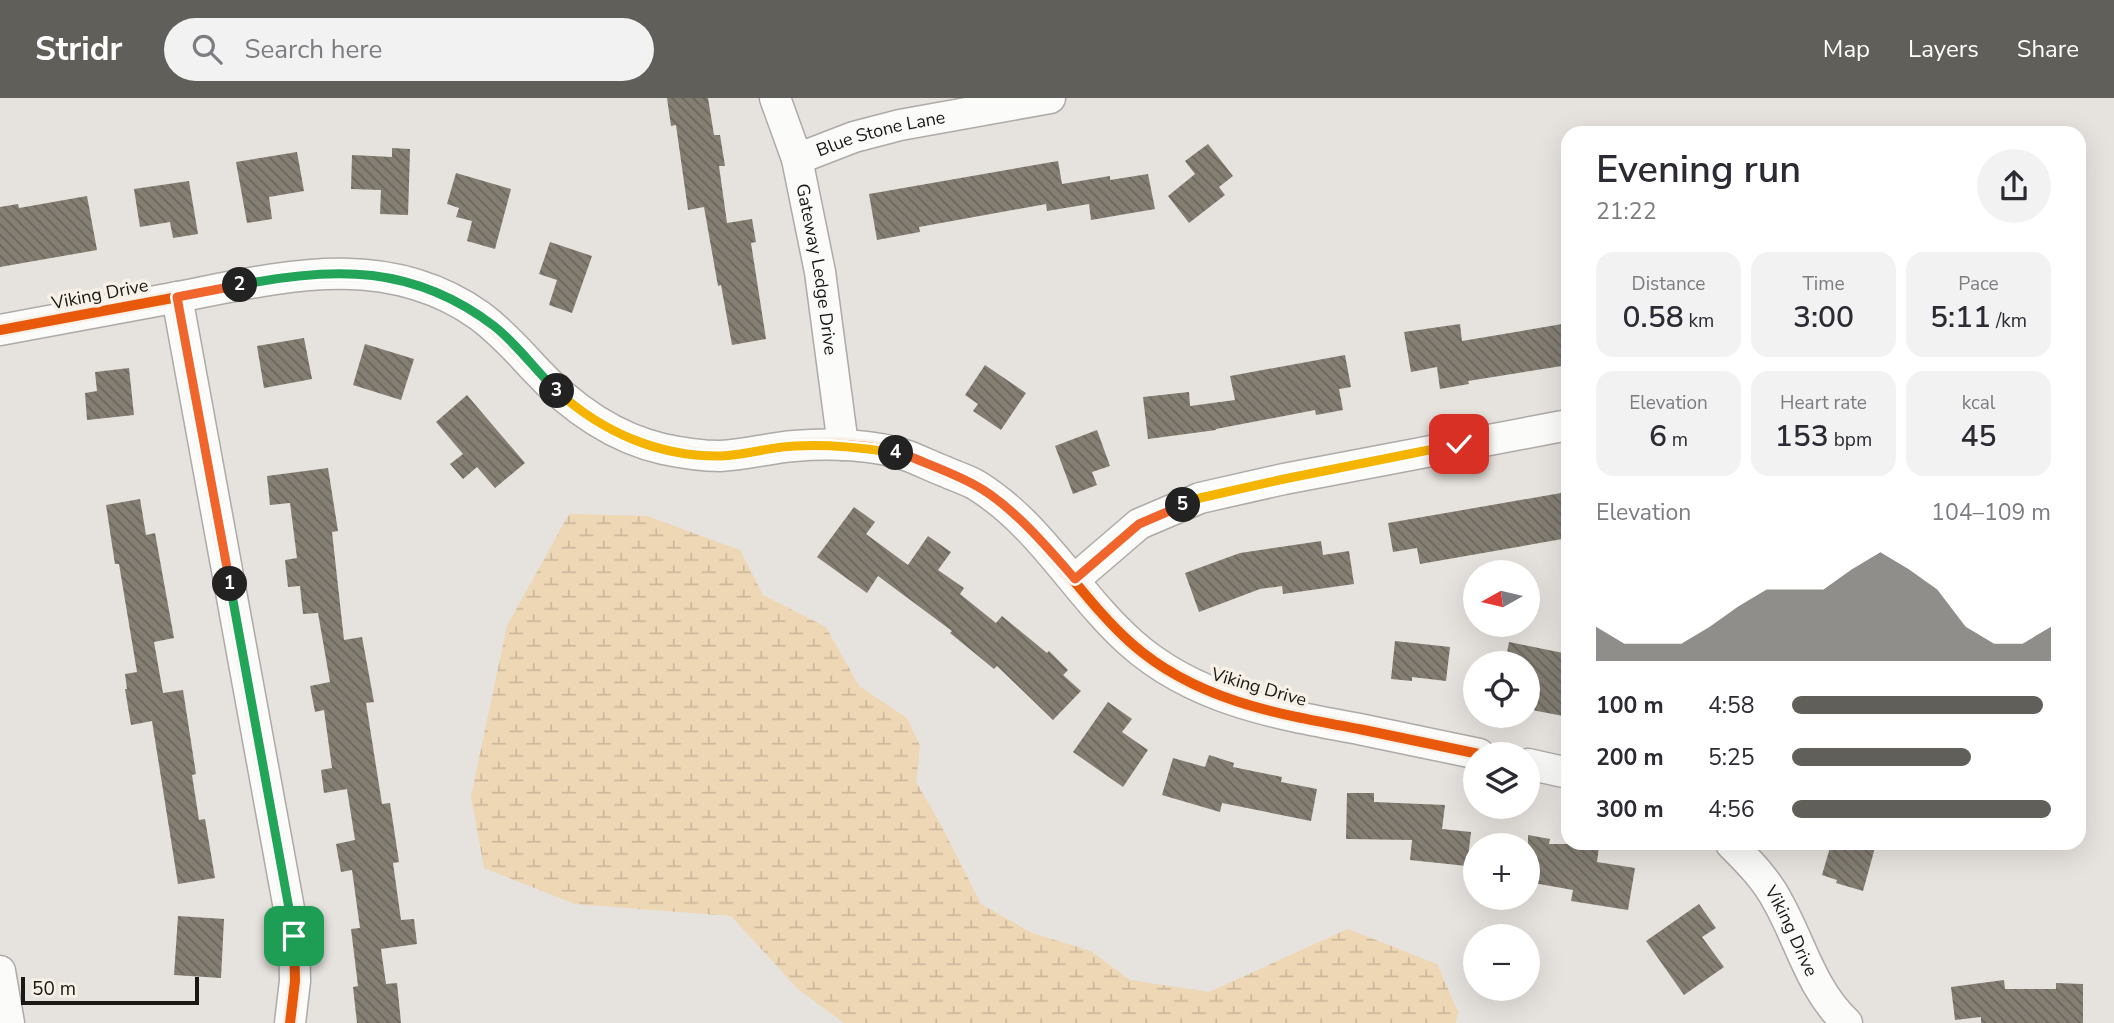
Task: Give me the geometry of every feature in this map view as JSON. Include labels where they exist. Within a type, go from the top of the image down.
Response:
[{"type":"street","name":"Gateway Ledge Drive","points":[[775,98],[797,159],[820,272],[843,445]]},
{"type":"street","name":"Blue Stone Lane","points":[[797,159],[854,137],[900,125],[1050,98]]},
{"type":"street","name":"Viking Drive","points":[[0,330],[248,283],[321,273],[374,275],[427,287],[472,311],[495,327],[567,400],[590,418],[624,437],[689,454],[722,456],[793,446],[843,445],[904,454],[975,485],[1018,517],[1049,548],[1104,617],[1136,648],[1178,677],[1242,704],[1283,715],[1463,751]]},
{"type":"street","points":[[177,297],[294,936],[295,981],[290,1023]]},
{"type":"street","points":[[1075,579],[1139,524],[1200,498],[1284,479],[1561,426]]},
{"type":"street","points":[[1540,767],[1561,772]]},
{"type":"street","name":"Viking Drive","points":[[1737,850],[1759,873],[1779,902],[1813,979],[1827,1001],[1847,1023]]},
{"type":"street","points":[[0,971],[9,1023]]},
{"type":"green space","points":[[569,514],[647,516],[740,550],[763,595],[826,627],[859,686],[907,718],[920,746],[916,782],[981,904],[1032,933],[1091,951],[1130,980],[1209,992],[1348,929],[1437,964],[1458,1012],[1456,1023],[844,1023],[798,989],[731,916],[575,904],[484,868],[471,796],[507,626]]},
{"type":"building","points":[[667,98],[708,98],[714,135],[720,135],[725,166],[719,166],[727,223],[752,219],[756,242],[751,243],[766,339],[732,345],[704,207],[688,210],[676,125],[671,126]]},
{"type":"building","points":[[1208,144],[1233,176],[1219,187],[1225,195],[1189,223],[1168,196],[1195,174],[1185,161]]},
{"type":"building","points":[[392,148],[410,149],[408,215],[380,214],[381,190],[351,189],[352,155],[392,157]]},
{"type":"building","points":[[297,152],[304,191],[269,197],[272,219],[247,223],[236,162]]},
{"type":"building","points":[[1058,161],[1062,184],[1110,176],[1110,180],[1148,174],[1155,209],[1091,220],[1089,204],[1047,211],[1046,204],[919,227],[920,232],[877,240],[869,194]]},
{"type":"building","points":[[456,173],[511,189],[495,249],[467,241],[472,221],[456,217],[459,208],[447,204]]},
{"type":"building","points":[[189,181],[198,234],[173,238],[170,222],[140,227],[134,189]]},
{"type":"building","points":[[87,196],[97,250],[0,267],[0,207],[18,204],[19,208]]},
{"type":"building","points":[[550,242],[592,256],[572,313],[549,305],[557,280],[539,274]]},
{"type":"building","points":[[1460,324],[1462,341],[1561,324],[1561,366],[1468,381],[1469,384],[1440,389],[1437,367],[1411,372],[1404,332]]},
{"type":"building","points":[[304,338],[312,379],[264,388],[257,346]]},
{"type":"building","points":[[365,344],[414,359],[401,400],[353,385]]},
{"type":"building","points":[[1345,355],[1351,387],[1339,389],[1343,410],[1316,415],[1315,410],[1216,430],[1148,439],[1143,397],[1189,392],[1190,406],[1235,400],[1230,376]]},
{"type":"building","points":[[985,365],[1026,393],[1001,430],[973,411],[978,404],[965,395]]},
{"type":"building","points":[[129,368],[134,415],[87,420],[85,393],[97,391],[95,372]]},
{"type":"building","points":[[467,395],[525,463],[495,488],[477,467],[463,479],[450,464],[463,454],[436,422]]},
{"type":"building","points":[[1097,430],[1110,466],[1092,472],[1097,485],[1073,494],[1055,446]]},
{"type":"building","points":[[328,468],[338,531],[332,532],[344,640],[362,637],[374,702],[366,703],[382,804],[390,803],[399,862],[393,863],[401,920],[414,919],[417,944],[381,949],[386,984],[397,983],[401,1023],[357,1023],[353,987],[358,986],[351,929],[360,928],[352,870],[341,872],[336,844],[355,840],[347,789],[324,793],[321,770],[332,768],[324,710],[315,712],[310,686],[330,682],[318,613],[303,614],[300,586],[288,587],[285,560],[297,558],[290,503],[270,505],[267,476]]},
{"type":"building","points":[[1561,493],[1561,539],[1420,564],[1417,548],[1393,552],[1388,523]]},
{"type":"building","points":[[140,499],[146,535],[155,533],[174,638],[154,642],[163,693],[183,690],[196,774],[192,775],[199,820],[205,819],[215,878],[178,884],[152,721],[131,725],[125,674],[137,672],[106,505]]},
{"type":"building","points":[[854,507],[875,522],[866,534],[908,565],[928,536],[951,552],[938,570],[964,588],[960,594],[996,623],[1002,616],[1047,653],[1049,651],[1068,670],[1063,675],[1081,691],[1053,720],[997,666],[994,669],[950,633],[952,631],[878,576],[867,593],[817,557]]},
{"type":"building","points":[[1321,541],[1323,555],[1349,551],[1354,584],[1283,594],[1282,586],[1260,589],[1199,612],[1185,573],[1240,553]]},
{"type":"building","points":[[1395,641],[1450,647],[1446,681],[1412,677],[1412,681],[1391,679]]},
{"type":"building","points":[[1509,642],[1561,653],[1561,716],[1540,712],[1540,651],[1507,651]]},
{"type":"building","points":[[1108,702],[1132,719],[1122,732],[1148,750],[1123,787],[1073,752]]},
{"type":"building","points":[[1209,755],[1234,763],[1233,767],[1282,777],[1281,782],[1317,789],[1311,821],[1222,803],[1220,812],[1162,795],[1173,758],[1205,767]]},
{"type":"building","points":[[1347,793],[1374,793],[1374,802],[1445,805],[1442,829],[1471,832],[1463,833],[1463,866],[1410,860],[1412,840],[1346,839]]},
{"type":"building","points":[[1540,837],[1550,839],[1549,844],[1561,844],[1561,850],[1599,850],[1597,862],[1635,868],[1628,910],[1571,901],[1573,890],[1540,884]]},
{"type":"building","points":[[1829,850],[1874,850],[1863,891],[1836,883],[1837,880],[1822,875]]},
{"type":"building","points":[[1699,904],[1716,928],[1702,937],[1724,967],[1684,995],[1646,941]]},
{"type":"building","points":[[178,916],[224,919],[221,978],[174,975]]},
{"type":"building","points":[[2004,980],[2005,989],[2056,989],[2056,983],[2083,984],[2083,1023],[1981,1023],[1981,1017],[1955,1020],[1951,987]]},
{"type":"cycle path","points":[[0,330],[294,277],[370,275],[408,282],[444,295],[480,316],[508,340],[561,395],[592,418],[626,437],[663,449],[720,456],[822,445],[851,445],[908,456],[972,483],[999,501],[1039,540],[1111,624],[1131,643],[1182,678],[1238,702],[1268,710],[1463,751]]},
{"type":"cycle path","points":[[177,297],[294,936],[295,981],[290,1023]]},
{"type":"route","points":[[294,936],[177,297],[248,283],[321,273],[374,275],[427,287],[450,298],[495,327],[567,400],[590,418],[624,437],[689,454],[722,456],[793,446],[843,445],[904,454],[975,485],[1018,517],[1075,579],[1139,524],[1200,498],[1459,444]]}]
